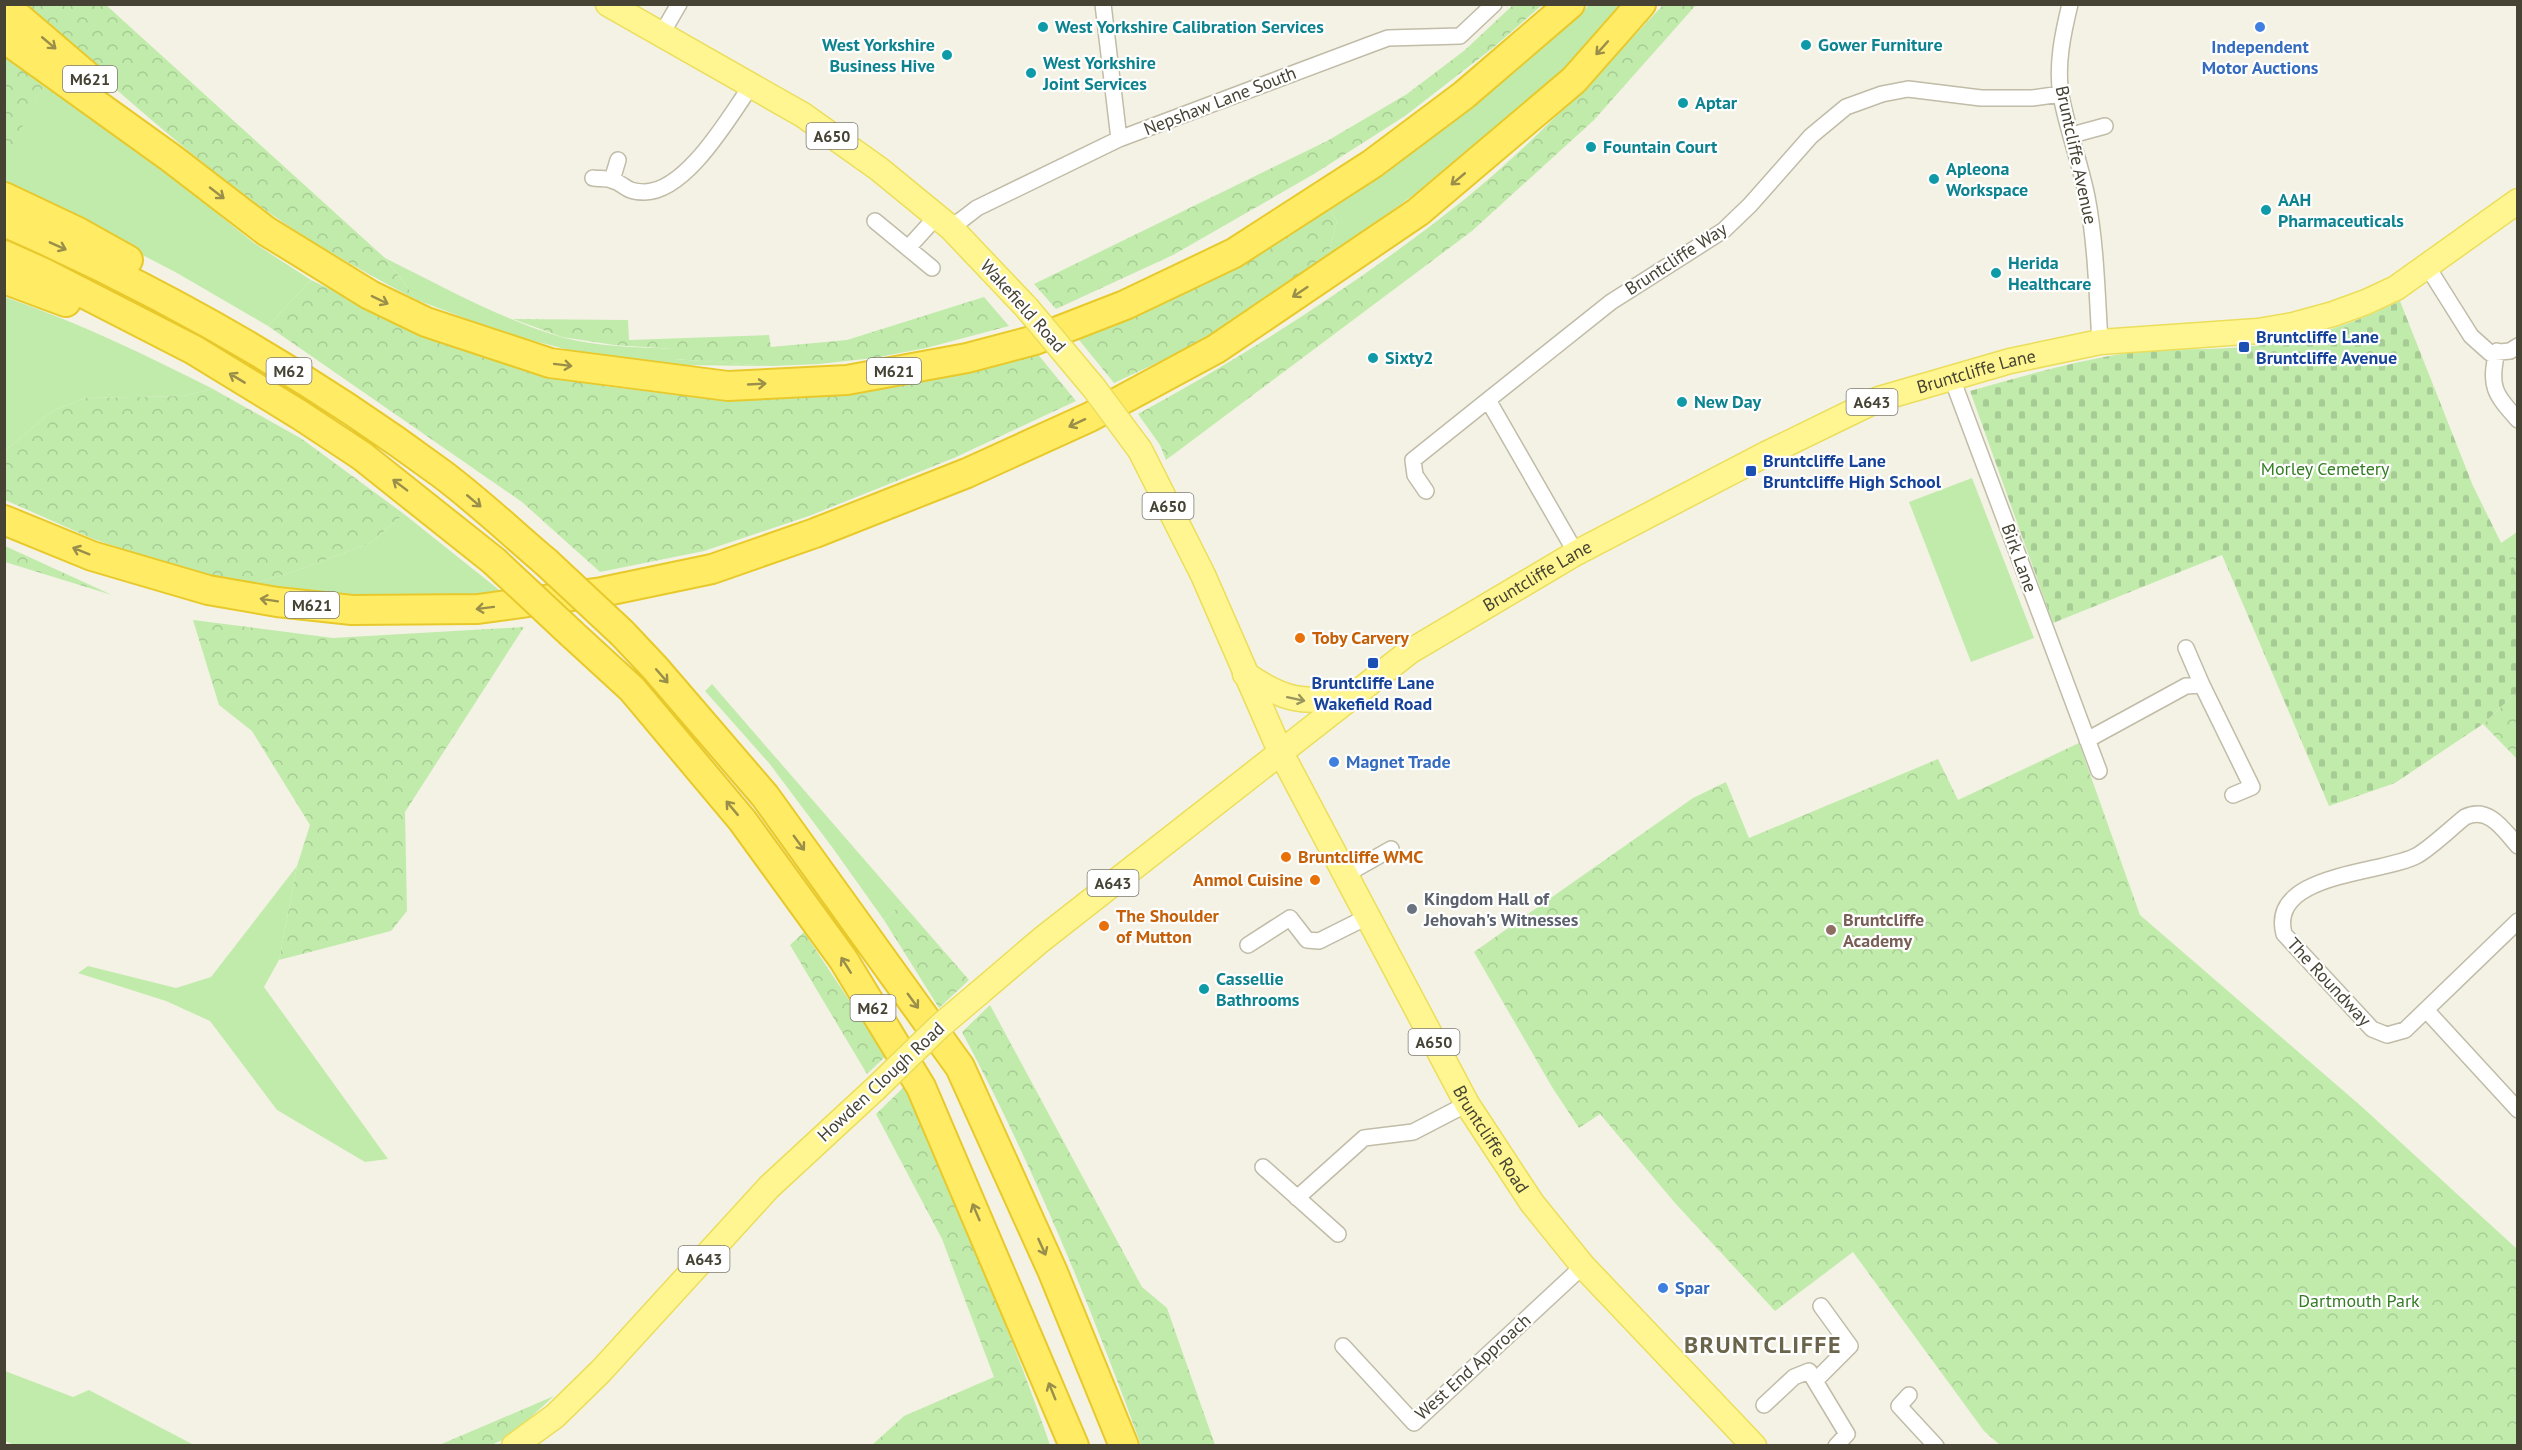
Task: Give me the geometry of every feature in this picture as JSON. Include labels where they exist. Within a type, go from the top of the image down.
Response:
[{"type":"highway","name":"M621","points":[[4,38],[171,158],[266,231],[316,264],[370,295],[417,318],[482,342],[550,363],[728,386],[847,380],[967,358],[1035,340],[1125,305],[1234,253],[1372,164],[1464,95],[1570,4]]},
{"type":"highway","name":"M621","points":[[6,520],[92,555],[208,590],[277,602],[352,610],[478,609],[602,592],[711,569],[816,533],[967,473],[1090,417],[1216,349],[1418,212],[1574,80],[1641,4]]},
{"type":"highway","name":"M621","points":[[4,5],[77,67],[171,158]]},
{"type":"highway","points":[[4,197],[78,232],[216,310],[293,358],[443,475]]},
{"type":"highway","name":"M62","points":[[4,222],[69,250],[211,326],[304,380],[443,475],[546,562],[622,633],[655,668],[765,796],[960,1067],[1052,1270],[1124,1446]]},
{"type":"highway","name":"M62","points":[[4,255],[194,350],[300,414],[362,456],[494,561],[632,688],[742,820],[843,959],[921,1087],[1074,1446]]},
{"type":"highway","name":"M62","points":[[4,279],[194,350]]},
{"type":"main road","name":"Wakefield Road","points":[[608,4],[803,115],[879,170],[944,222],[1027,308],[1088,380],[1140,450],[1203,575],[1280,751]]},
{"type":"main road","name":"Bruntcliffe Lane","points":[[1280,751],[1409,652],[1576,553],[1766,454],[1879,399],[1951,376],[2100,342],[2258,331],[2293,325],[2366,302],[2396,288],[2517,201]]},
{"type":"main road","points":[[1245,674],[1268,689],[1292,699],[1329,700],[1353,695]]},
{"type":"main road","name":"Bruntcliffe Road","points":[[1280,751],[1467,1104],[1532,1203],[1582,1266],[1754,1446]]},
{"type":"main road","name":"Howden Clough Road","points":[[514,1446],[555,1416],[586,1386],[769,1187],[940,1026],[1041,940],[1280,751]]},
{"type":"street","points":[[661,35],[679,4]]},
{"type":"street","points":[[1103,4],[1119,139]]},
{"type":"street","name":"Nepshaw Lane South","points":[[908,248],[944,222],[1119,139],[1388,38],[1460,36],[1494,4]]},
{"type":"street","name":"Bruntcliffe Avenue","points":[[2070,4],[2059,69],[2061,94],[2087,197],[2093,239],[2100,342]]},
{"type":"street","points":[[592,178],[612,180],[629,191],[648,192],[674,182],[705,151],[751,86]]},
{"type":"street","name":"Bruntcliffe Way","points":[[1426,491],[1415,476],[1413,460],[1611,302],[1724,230],[1750,205],[1811,136],[1846,107],[1882,94],[1908,89],[1981,98],[2032,98],[2061,94]]},
{"type":"street","points":[[2072,135],[2105,126]]},
{"type":"street","points":[[612,180],[618,160]]},
{"type":"street","points":[[876,221],[932,268]]},
{"type":"street","points":[[2427,266],[2471,336],[2490,353],[2510,351],[2517,346]]},
{"type":"street","points":[[2497,351],[2494,390],[2517,420]]},
{"type":"street","name":"Birk Lane","points":[[1951,376],[2099,771]]},
{"type":"street","points":[[1488,400],[1576,553]]},
{"type":"street","points":[[2186,648],[2252,787],[2233,795]]},
{"type":"street","points":[[2087,740],[2186,686],[2202,685]]},
{"type":"street","name":"The Roundway","points":[[2517,846],[2493,819],[2481,812],[2473,813],[2417,855],[2394,864],[2350,872],[2326,880],[2304,892],[2289,905],[2283,915],[2282,924],[2284,934],[2372,1029],[2387,1035],[2405,1030],[2427,1011],[2517,921]]},
{"type":"street","points":[[1345,875],[1391,849]]},
{"type":"street","points":[[1248,945],[1290,918],[1307,940],[1319,941],[1367,916]]},
{"type":"street","points":[[2427,1011],[2517,1110]]},
{"type":"street","points":[[1297,1198],[1364,1138],[1413,1132],[1467,1104]]},
{"type":"street","points":[[1263,1167],[1338,1234]]},
{"type":"street","name":"West End Approach","points":[[1343,1347],[1414,1424],[1582,1266]]},
{"type":"street","points":[[1816,1380],[1850,1347],[1821,1306]]},
{"type":"street","points":[[1764,1405],[1794,1377],[1809,1371],[1847,1434],[1836,1446]]},
{"type":"street","points":[[1899,1405],[1936,1446]]},
{"type":"green space","points":[[1514,4],[1542,5],[1494,47],[1405,116],[1314,174],[1173,255],[1056,309],[1034,284],[1327,141],[1407,94],[1465,50]]},
{"type":"green space","points":[[21,5],[106,5],[385,258],[417,300],[331,252],[250,199],[162,129]]},
{"type":"green space","points":[[1589,5],[1623,5],[1560,75],[1412,196],[1328,256],[1337,221],[1326,203],[1429,134],[1496,85],[1528,60]]},
{"type":"green space","points":[[1663,5],[1696,5],[1594,120],[1472,231],[1166,460],[1160,445],[1138,414],[1223,366],[1306,314],[1387,258],[1465,199],[1542,130]]},
{"type":"green space","points":[[5,49],[48,78],[5,159]]},
{"type":"green space","points":[[48,78],[254,243],[311,280],[268,326],[177,273],[5,183],[4,159]]},
{"type":"green space","points":[[1326,203],[1337,221],[1328,256],[1210,338],[1114,383],[1075,335]]},
{"type":"green space","points":[[385,258],[516,321],[561,337],[603,345],[674,349],[674,359],[772,366],[679,365],[621,359],[577,352],[507,334],[417,300]]},
{"type":"green space","points":[[311,280],[427,335],[515,365],[604,386],[677,395],[779,397],[1036,352],[1076,401],[954,458],[809,516],[704,551],[600,572],[522,502],[268,326]]},
{"type":"green space","points":[[5,297],[110,339],[213,389],[183,396],[85,398],[52,411],[5,451]]},
{"type":"green space","points":[[984,297],[1009,326],[926,348],[874,358],[819,364],[772,366],[674,359],[674,349],[614,345],[562,337],[513,319],[628,320],[629,340],[769,335],[771,347],[847,340]]},
{"type":"green space","name":"Morley Cemetery","points":[[2400,301],[2473,486],[2517,575],[2517,692],[2483,724],[2395,783],[2329,806],[2222,555],[2053,623],[1970,391],[2102,357],[2154,350],[2236,347],[2292,340],[2347,324]]},
{"type":"green space","points":[[213,389],[302,439],[404,514],[370,543],[293,572],[246,586],[170,566],[91,538],[5,500],[5,451],[52,411],[85,398],[183,396]]},
{"type":"green space","points":[[1972,478],[2034,638],[1971,662],[1909,502]]},
{"type":"green space","points":[[404,514],[508,597],[357,600],[246,586],[293,572],[370,543]]},
{"type":"green space","points":[[2517,532],[2517,575],[2501,543]]},
{"type":"green space","points":[[5,546],[112,595],[5,562]]},
{"type":"green space","points":[[193,620],[333,638],[524,627],[405,812],[407,911],[391,931],[279,960],[297,866],[310,825],[252,731],[219,705]]},
{"type":"green space","points":[[712,684],[902,903],[884,920],[769,763],[705,691]]},
{"type":"green space","points":[[2517,692],[2517,759],[2483,724]]},
{"type":"green space","name":"Bruntcliffe Academy","points":[[2079,743],[2140,915],[2361,1106],[2517,1249],[2517,1445],[2000,1445],[1984,1431],[1853,1252],[1775,1311],[1675,1203],[1600,1114],[1579,1128],[1552,1087],[1474,952],[1693,798],[1726,782],[1749,838],[1938,759],[1958,800]]},
{"type":"green space","points":[[297,866],[279,960],[264,987],[388,1159],[365,1162],[277,1110],[210,1021],[166,1001],[78,973],[88,966],[176,988],[211,977]]},
{"type":"green space","points":[[902,903],[969,980],[939,1008],[884,920]]},
{"type":"green space","points":[[804,932],[886,1056],[867,1074],[790,945]]},
{"type":"green space","points":[[990,1005],[1142,1287],[1167,1308],[1215,1445],[1141,1445],[1101,1339],[1037,1184],[962,1032]]},
{"type":"green space","points":[[905,1086],[999,1309],[1050,1445],[871,1446],[904,1416],[994,1377],[942,1239],[876,1114]]},
{"type":"green space","points":[[5,1371],[73,1397],[89,1390],[194,1445],[14,1445],[5,1441]]},
{"type":"green space","points":[[554,1396],[509,1437],[491,1445],[437,1446]]},
{"type":"place","name":"West Yorkshire Calibration Services","points":[[1043,27]]},
{"type":"place","name":"Independent Motor Auctions","points":[[2260,27]]},
{"type":"place","name":"Gower Furniture","points":[[1806,45]]},
{"type":"place","name":"West Yorkshire Business Hive","points":[[947,55]]},
{"type":"place","name":"West Yorkshire Joint Services","points":[[1031,73]]},
{"type":"place","name":"Aptar","points":[[1683,103]]},
{"type":"place","name":"Fountain Court","points":[[1591,147]]},
{"type":"place","name":"Apleona Workspace","points":[[1934,179]]},
{"type":"place","name":"AAH Pharmaceuticals","points":[[2266,210]]},
{"type":"place","name":"Herida Healthcare","points":[[1996,273]]},
{"type":"place","name":"Bruntcliffe Lane Bruntcliffe Avenue","points":[[2244,347]]},
{"type":"place","name":"Sixty2","points":[[1373,358]]},
{"type":"place","name":"New Day","points":[[1682,402]]},
{"type":"place","name":"Bruntcliffe Lane Bruntcliffe High School","points":[[1751,471]]},
{"type":"place","name":"Toby Carvery","points":[[1300,638]]},
{"type":"place","name":"Bruntcliffe Lane Wakefield Road","points":[[1373,663]]},
{"type":"place","name":"Magnet Trade","points":[[1334,762]]},
{"type":"place","name":"Bruntcliffe WMC","points":[[1286,857]]},
{"type":"place","name":"Anmol Cuisine","points":[[1315,880]]},
{"type":"place","name":"Kingdom Hall of Jehovah's Witnesses","points":[[1412,909]]},
{"type":"place","name":"The Shoulder of Mutton","points":[[1104,926]]},
{"type":"place","name":"Bruntcliffe Academy","points":[[1831,930]]},
{"type":"place","name":"Cassellie Bathrooms","points":[[1204,989]]},
{"type":"place","name":"Spar","points":[[1663,1288]]},
{"type":"district","name":"BRUNTCLIFFE","points":[[1763,1345]]},
{"type":"park label","name":"Dartmouth Park","points":[[2359,1301]]}]
